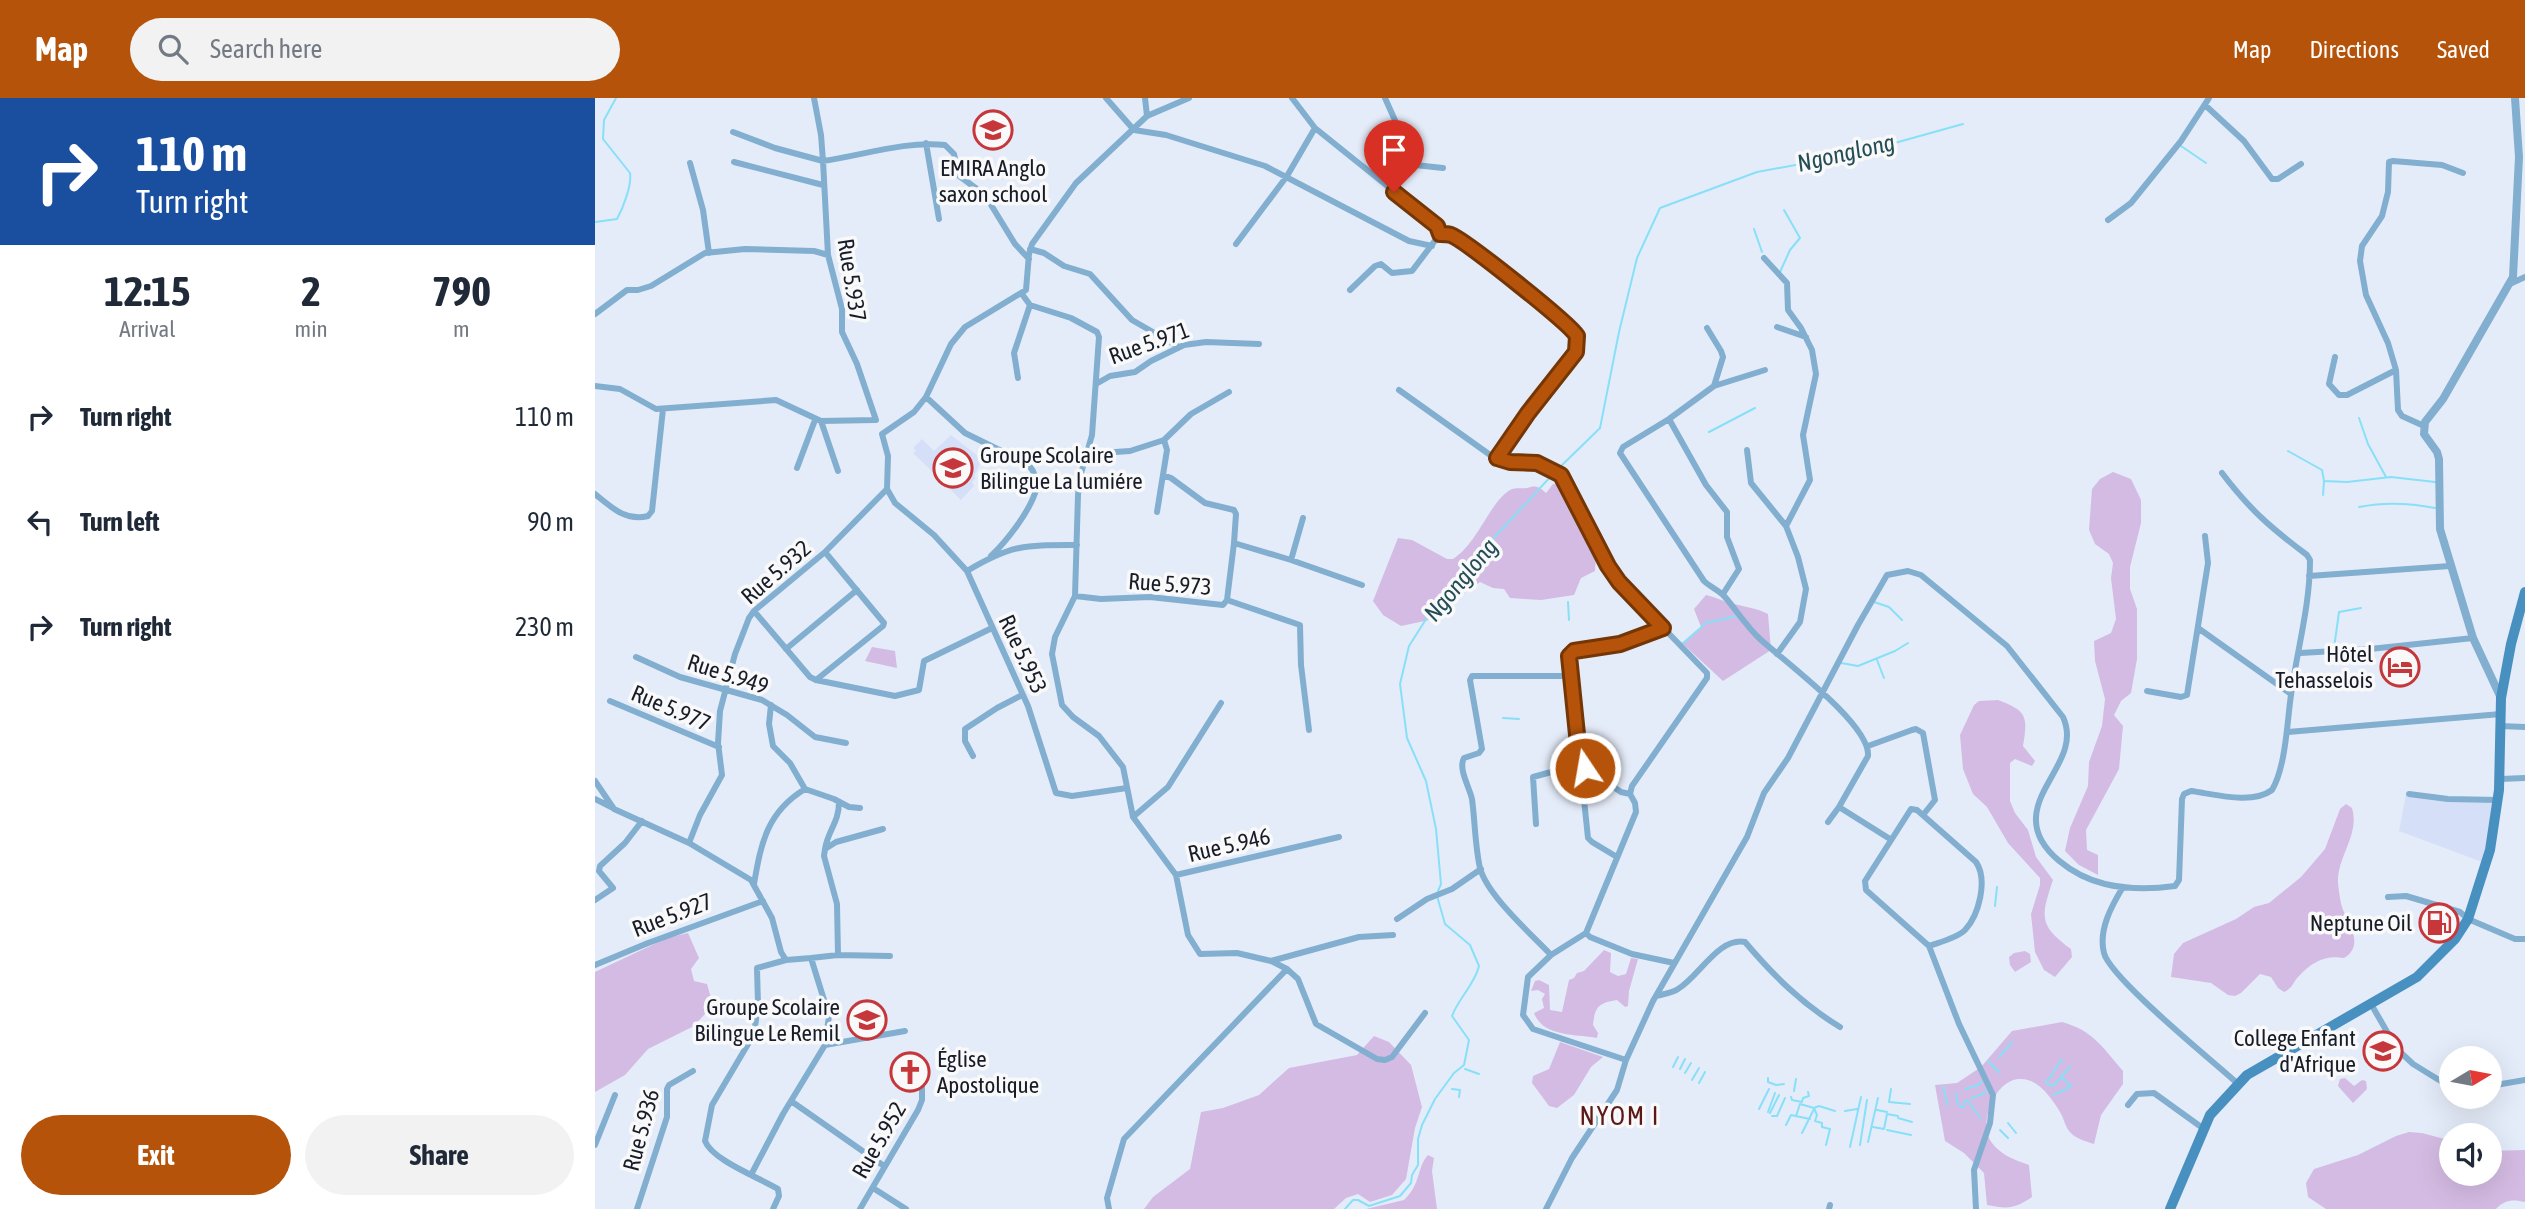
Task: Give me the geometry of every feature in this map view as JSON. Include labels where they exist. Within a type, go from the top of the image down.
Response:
[{"type":"main road","points":[[2169,1209],[2210,1115],[2238,1084],[2258,1067],[2417,977],[2455,939],[2468,919],[2490,850],[2500,779],[2501,698],[2511,644],[2525,592]]},
{"type":"street","name":"Rue 5.937","points":[[663,410],[776,400],[818,420],[876,420],[857,364],[842,332],[842,309],[828,255],[821,135],[814,98]]},
{"type":"street","points":[[1106,98],[1134,130],[1166,135],[1215,149],[1287,176],[1409,241],[1431,246]]},
{"type":"street","points":[[1145,98],[1147,116]]},
{"type":"street","points":[[887,489],[888,456],[882,434],[914,412],[926,397],[951,344],[965,327],[1022,294],[1028,285],[1030,249],[1076,183],[1147,116],[1189,98]]},
{"type":"street","points":[[1292,98],[1315,128],[1437,226],[1440,234]]},
{"type":"street","points":[[1385,98],[1415,165],[1443,168]]},
{"type":"street","points":[[2501,698],[2473,638],[2450,566],[2439,523],[2439,459],[2424,434],[2424,426],[2512,283],[2519,157],[2515,98]]},
{"type":"street","points":[[2108,220],[2127,207],[2181,141],[2207,101],[2244,141],[2272,179],[2278,179],[2301,164]]},
{"type":"street","points":[[1236,244],[1287,176],[1315,128]]},
{"type":"street","points":[[733,132],[775,148],[823,160],[865,155],[884,147],[926,143],[945,145],[951,149],[958,175],[985,195],[1015,244],[1029,260]]},
{"type":"street","points":[[926,143],[939,219]]},
{"type":"street","points":[[734,162],[823,186]]},
{"type":"street","points":[[2424,426],[2399,414],[2396,370],[2388,343],[2366,295],[2360,255],[2362,246],[2382,216],[2389,192],[2389,162],[2442,166],[2463,173]]},
{"type":"street","points":[[690,163],[703,209],[709,253]]},
{"type":"street","points":[[1440,234],[1450,234],[1491,264],[1574,331],[1578,341],[1576,352],[1497,458]]},
{"type":"street","points":[[1350,290],[1375,266],[1381,264],[1392,273],[1412,271],[1440,234]]},
{"type":"street","points":[[595,314],[627,290],[645,289],[698,256],[709,253],[745,249],[814,251],[828,255]]},
{"type":"street","points":[[1030,249],[1044,253],[1064,266],[1090,274],[1132,320],[1179,347]]},
{"type":"street","points":[[1764,258],[1787,283],[1788,310],[1812,350],[1816,374],[1803,435],[1810,480],[1786,526]]},
{"type":"street","points":[[2512,283],[2525,277]]},
{"type":"street","points":[[1018,378],[1014,353],[1030,305],[1022,294]]},
{"type":"street","name":"Rue 5.946","points":[[1030,305],[1071,318],[1097,332],[1099,337],[1092,435],[1078,495],[1075,596],[1052,645],[1062,705],[1073,717],[1099,736],[1123,767],[1133,817],[1176,876],[1339,837]]},
{"type":"street","points":[[1777,327],[1806,337]]},
{"type":"street","points":[[1707,328],[1723,357],[1714,386]]},
{"type":"street","name":"Rue 5.971","points":[[1096,384],[1110,376],[1135,372],[1179,347],[1198,342],[1259,344]]},
{"type":"street","points":[[2335,358],[2329,384],[2339,395],[2347,395],[2396,370]]},
{"type":"street","points":[[1765,370],[1714,386],[1620,450],[1621,457],[1704,581],[1723,594],[1751,630],[1851,721],[1868,746],[1868,756],[1828,822]]},
{"type":"street","points":[[595,386],[621,389],[646,404],[663,410],[652,511],[648,516],[631,517],[611,507],[595,494]]},
{"type":"street","points":[[1399,390],[1497,458],[1510,462],[1537,463],[1561,475],[1581,517],[1614,574],[1707,676],[1632,786],[1630,794],[1636,812],[1586,933],[1551,955],[1528,977],[1523,1014],[1533,1029],[1626,1060]]},
{"type":"street","points":[[1085,460],[1130,451],[1164,440],[1191,414],[1230,392]]},
{"type":"street","points":[[926,397],[965,433],[1028,464],[1034,472],[1037,485],[1034,495],[1009,538],[991,556]]},
{"type":"street","points":[[1669,419],[1706,485],[1727,514],[1728,539],[1739,569],[1723,594]]},
{"type":"street","points":[[797,468],[818,420]]},
{"type":"street","points":[[818,420],[838,471]]},
{"type":"street","points":[[1157,512],[1167,450],[1164,440]]},
{"type":"street","points":[[1747,450],[1751,483],[1786,526],[1798,557],[1806,592],[1800,622],[1777,654]]},
{"type":"street","points":[[1546,1209],[1572,1158],[1617,1090],[1626,1060],[1656,996],[1747,837],[1764,793],[1788,758],[1884,578],[1890,574],[1908,571],[1921,575],[2007,646],[2066,724],[2067,745],[2036,815],[2037,830],[2045,845],[2072,869],[2095,881],[2123,887],[2171,887],[2178,884],[2184,794],[2191,791],[2240,797],[2269,793],[2275,785],[2288,732],[2310,560],[2248,506],[2223,473]]},
{"type":"street","name":"Rue 5.973","points":[[1075,596],[1097,599],[1150,597],[1219,606],[1227,600],[1234,543],[1234,510],[1205,503],[1163,475]]},
{"type":"street","name":"Rue 5.932","points":[[689,843],[722,775],[717,730],[725,690],[744,628],[754,611],[825,552],[887,489]]},
{"type":"street","name":"Rue 5.953","points":[[887,489],[895,503],[934,535],[967,571],[1033,720],[1056,793],[1072,796],[1128,788]]},
{"type":"street","points":[[1291,560],[1303,518]]},
{"type":"street","points":[[2147,691],[2181,697],[2187,695],[2208,563],[2206,536]]},
{"type":"street","points":[[1234,543],[1362,585]]},
{"type":"street","points":[[967,571],[991,556],[1018,546],[1077,545]]},
{"type":"street","points":[[816,680],[883,626],[883,620],[825,552]]},
{"type":"street","points":[[2309,576],[2450,566]]},
{"type":"street","points":[[786,649],[857,590]]},
{"type":"street","points":[[1227,600],[1300,625],[1301,665],[1309,730]]},
{"type":"street","points":[[754,611],[810,677],[895,696],[916,692],[921,686],[924,661],[992,628]]},
{"type":"street","points":[[1617,857],[1588,838],[1568,661],[1571,653],[1620,644],[1663,628]]},
{"type":"street","points":[[2198,628],[2291,694]]},
{"type":"street","points":[[2300,653],[2473,638]]},
{"type":"street","name":"Rue 5.949","points":[[636,657],[680,677],[771,705],[815,737],[846,743]]},
{"type":"street","points":[[1551,955],[1511,913],[1485,880],[1481,869],[1472,799],[1461,765],[1464,758],[1482,751],[1471,678],[1473,675],[1570,676]]},
{"type":"street","points":[[973,756],[965,741],[965,729],[996,708],[1022,695]]},
{"type":"street","name":"Rue 5.977","points":[[610,701],[719,747]]},
{"type":"street","points":[[1133,817],[1167,787],[1221,704]]},
{"type":"street","points":[[771,705],[769,724],[773,746],[790,763],[805,789],[849,807],[860,807]]},
{"type":"street","points":[[2288,732],[2501,714]]},
{"type":"street","points":[[2500,726],[2525,727]]},
{"type":"street","points":[[1868,746],[1916,729],[1923,733],[1935,800],[1923,816]]},
{"type":"street","points":[[1536,824],[1533,777],[1580,764],[1622,792],[1630,794]]},
{"type":"street","points":[[2500,779],[2525,778]]},
{"type":"street","points":[[595,781],[614,809]]},
{"type":"street","points":[[754,885],[762,843],[776,814],[789,798],[805,789]]},
{"type":"street","points":[[2409,794],[2448,799],[2498,800]]},
{"type":"street","points":[[595,799],[689,843],[745,874],[772,918],[781,952],[786,960]]},
{"type":"street","points":[[838,955],[837,904],[824,856],[829,833],[838,818],[839,802]]},
{"type":"street","points":[[1839,807],[1890,839]]},
{"type":"street","points":[[1929,946],[1963,932],[1978,905],[1982,878],[1976,862],[1917,810],[1909,810],[1865,881],[1865,890],[1929,946],[1959,1024],[1993,1094],[1990,1123],[1974,1170],[1976,1209]]},
{"type":"street","points":[[595,900],[613,888],[599,871],[600,866],[625,843],[642,821]]},
{"type":"street","points":[[825,849],[836,842],[883,830]]},
{"type":"street","points":[[1397,919],[1427,899],[1452,889],[1481,869]]},
{"type":"street","points":[[1176,876],[1188,935],[1201,954],[1237,953],[1271,961],[1287,969],[1298,979],[1316,1024],[1377,1059],[1392,1057],[1425,1013]]},
{"type":"street","points":[[2123,887],[2111,906],[2107,919],[2103,943],[2106,957],[2124,982],[2238,1084]]},
{"type":"street","points":[[2388,897],[2413,898],[2460,912],[2468,919],[2515,939],[2525,940]]},
{"type":"street","name":"Rue 5.927","points":[[595,965],[763,901]]},
{"type":"street","points":[[1586,933],[1632,954],[1674,964]]},
{"type":"street","points":[[1271,961],[1359,937],[1393,935]]},
{"type":"street","points":[[1656,996],[1679,989],[1709,958],[1733,942],[1740,941],[1745,942],[1778,980],[1820,1015],[1840,1027]]},
{"type":"street","points":[[773,1209],[779,1190],[727,1162],[707,1147],[705,1141],[712,1104],[754,1034],[758,1005],[757,968],[786,960],[838,955],[890,956]]},
{"type":"street","points":[[751,1174],[825,1045],[829,1016],[811,958]]},
{"type":"street","points":[[1109,1209],[1107,1198],[1124,1139],[1287,969]]},
{"type":"street","points":[[2371,1004],[2397,1049],[2413,1064],[2439,1080]]},
{"type":"street","points":[[825,1045],[905,1031]]},
{"type":"street","name":"Rue 5.936","points":[[637,1209],[667,1117],[667,1089],[669,1085],[693,1071]]},
{"type":"street","points":[[2503,1084],[2525,1080]]},
{"type":"street","name":"Rue 5.952","points":[[860,1209],[922,1100],[922,1087]]},
{"type":"street","points":[[2128,1105],[2137,1094],[2154,1093],[2204,1129]]},
{"type":"street","points":[[595,1145],[615,1095]]},
{"type":"street","points":[[791,1101],[884,1166]]},
{"type":"street","points":[[873,1188],[906,1209]]},
{"type":"shaded area","name":"Groupe Scolaire Bilingue La lumiére","points":[[951,435],[982,459],[972,482],[974,486],[961,500],[913,453],[916,451],[913,448],[922,439],[934,451]]},
{"type":"shaded area","points":[[2113,472],[2131,479],[2141,500],[2141,523],[2130,567],[2130,589],[2137,609],[2137,659],[2131,693],[2121,701],[2114,715],[2123,726],[2119,769],[2086,830],[2087,850],[2098,855],[2098,875],[2079,865],[2065,851],[2070,828],[2088,786],[2089,762],[2102,726],[2105,699],[2095,661],[2094,641],[2111,633],[2116,619],[2111,578],[2113,563],[2109,554],[2095,544],[2089,530],[2092,489],[2100,479]]},
{"type":"shaded area","points":[[1553,484],[1562,485],[1596,557],[1595,571],[1581,578],[1574,595],[1541,600],[1510,598],[1504,589],[1493,588],[1480,582],[1452,601],[1434,619],[1401,626],[1383,615],[1373,601],[1398,538],[1412,540],[1447,559],[1453,559],[1462,552],[1496,504],[1510,490],[1535,486],[1546,493]]},
{"type":"shaded area","points":[[1706,595],[1768,614],[1771,650],[1723,681],[1683,644],[1701,627],[1694,609]]},
{"type":"shaded area","points":[[872,647],[895,651],[897,668],[865,661]]},
{"type":"shaded area","points":[[1998,700],[2020,711],[2025,721],[2023,746],[2035,761],[2032,766],[2015,759],[2010,763],[2010,801],[2028,830],[2036,857],[2053,880],[2046,903],[2045,919],[2053,933],[2071,949],[2072,957],[2055,977],[2044,970],[2035,952],[2031,914],[2040,878],[2008,843],[1987,807],[1973,794],[1963,769],[1960,735],[1974,705],[1979,701]]},
{"type":"shaded area","points":[[2406,794],[2493,802],[2482,862],[2399,831]]},
{"type":"shaded area","points":[[2346,804],[2352,808],[2354,818],[2338,883],[2342,907],[2354,935],[2350,953],[2344,958],[2325,959],[2314,963],[2284,992],[2271,977],[2260,974],[2235,996],[2228,995],[2211,983],[2171,977],[2174,954],[2183,943],[2236,919],[2254,907],[2269,903],[2301,877],[2325,849],[2340,809]]},
{"type":"shaded area","points":[[688,933],[699,958],[691,969],[694,981],[707,984],[713,1005],[694,1026],[648,1049],[625,1075],[595,1092],[595,972],[667,938]]},
{"type":"shaded area","points":[[1604,950],[1611,953],[1610,972],[1618,976],[1626,974],[1631,958],[1638,959],[1629,991],[1628,1006],[1625,1007],[1617,1000],[1599,1006],[1593,1025],[1598,1033],[1597,1038],[1561,1033],[1538,1021],[1534,1013],[1544,1008],[1542,999],[1545,994],[1538,990],[1531,991],[1535,981],[1549,985],[1550,1010],[1562,1012],[1569,980],[1584,971]]},
{"type":"shaded area","points":[[2025,951],[2030,954],[2031,962],[2015,972],[2009,957]]},
{"type":"shaded area","points":[[2062,1022],[2082,1030],[2097,1041],[2123,1071],[2123,1084],[2101,1115],[2094,1144],[2070,1132],[2053,1101],[2033,1082],[2020,1079],[2003,1086],[1991,1104],[1988,1135],[2000,1151],[2029,1165],[2032,1197],[2011,1207],[1987,1205],[1984,1173],[1964,1153],[1945,1141],[1935,1085],[1957,1083],[1981,1067],[2012,1031]]},
{"type":"shaded area","points":[[1374,1036],[1389,1042],[1411,1065],[1422,1107],[1415,1128],[1406,1179],[1392,1195],[1370,1202],[1358,1194],[1346,1198],[1334,1209],[1144,1209],[1153,1197],[1190,1169],[1201,1112],[1223,1108],[1259,1095],[1289,1068],[1357,1055]]},
{"type":"shaded area","points":[[1560,1042],[1603,1057],[1591,1067],[1574,1095],[1557,1108],[1549,1106],[1532,1083],[1533,1076],[1549,1069]]},
{"type":"shaded area","points":[[2345,1078],[2354,1086],[2362,1080],[2366,1081],[2367,1089],[2353,1103],[2338,1086],[2340,1079]]},
{"type":"shaded area","points":[[2409,1132],[2439,1138],[2439,1186],[2502,1186],[2502,1151],[2525,1150],[2525,1202],[2509,1201],[2496,1209],[2326,1209],[2308,1197],[2306,1183],[2314,1169],[2358,1155]]},
{"type":"shaded area","points":[[1428,1155],[1434,1158],[1432,1171],[1437,1209],[1366,1209],[1404,1200],[1413,1188]]},
{"type":"waterway","points":[[595,222],[617,219],[630,184],[630,173],[603,139],[604,120],[616,98]]},
{"type":"waterway","name":"Ngonglong","points":[[1557,470],[1600,428],[1637,258],[1660,208],[1757,172],[1855,154],[1963,124]]},
{"type":"waterway","points":[[2181,146],[2206,163]]},
{"type":"waterway","points":[[1780,272],[1790,250],[1800,238],[1784,210]]},
{"type":"waterway","points":[[1754,229],[1762,252]]},
{"type":"waterway","points":[[1709,432],[1755,408]]},
{"type":"waterway","points":[[2359,418],[2368,444],[2386,477]]},
{"type":"waterway","points":[[2288,451],[2322,470],[2323,495]]},
{"type":"waterway","name":"Ngonglong","points":[[1438,891],[1441,884],[1436,829],[1426,781],[1407,738],[1400,684],[1409,646],[1442,594],[1553,474]]},
{"type":"waterway","points":[[2324,481],[2347,482],[2391,477],[2435,482]]},
{"type":"waterway","points":[[2359,507],[2397,504],[2435,508]]},
{"type":"waterway","points":[[1568,602],[1569,620]]},
{"type":"waterway","points":[[1874,602],[1889,607],[1902,620]]},
{"type":"waterway","points":[[2334,648],[2339,612],[2361,608]]},
{"type":"waterway","points":[[1682,644],[1706,623],[1737,616]]},
{"type":"waterway","points":[[1841,663],[1858,666],[1908,643]]},
{"type":"waterway","points":[[1877,660],[1884,678]]},
{"type":"waterway","points":[[1503,718],[1519,719]]},
{"type":"waterway","points":[[1995,906],[1997,887]]},
{"type":"waterway","name":"Ngonglong","points":[[1345,1209],[1353,1200],[1369,1206],[1400,1196],[1411,1183],[1418,1165],[1418,1139],[1422,1125],[1435,1099],[1454,1073],[1464,1065],[1469,1040],[1452,1016],[1479,966],[1470,945],[1445,924],[1437,896]]},
{"type":"waterway","points":[[1999,1057],[2012,1042]]},
{"type":"waterway","points":[[1673,1067],[1678,1057]]},
{"type":"waterway","points":[[1680,1069],[1685,1059]]},
{"type":"waterway","points":[[2062,1059],[2046,1083],[2053,1086],[2070,1067]]},
{"type":"waterway","points":[[1988,1061],[1999,1072]]},
{"type":"waterway","points":[[1685,1073],[1691,1063]]},
{"type":"waterway","points":[[1692,1080],[1699,1068]]},
{"type":"waterway","points":[[1465,1069],[1479,1074]]},
{"type":"waterway","points":[[1699,1083],[1705,1072]]},
{"type":"waterway","points":[[2054,1095],[2071,1086],[2061,1077]]},
{"type":"waterway","points":[[1768,1078],[1768,1082],[1784,1084]]},
{"type":"waterway","points":[[1794,1091],[1796,1079]]},
{"type":"waterway","points":[[1965,1089],[1979,1085],[1982,1081]]},
{"type":"waterway","points":[[1943,1087],[1948,1105]]},
{"type":"waterway","points":[[1452,1089],[1460,1090],[1459,1097]]},
{"type":"waterway","points":[[1759,1109],[1769,1089]]},
{"type":"waterway","points":[[1891,1089],[1889,1102],[1910,1104]]},
{"type":"waterway","points":[[1971,1098],[1988,1089]]},
{"type":"waterway","points":[[1791,1097],[1792,1100],[1802,1102],[1803,1098],[1809,1096],[1808,1092]]},
{"type":"waterway","points":[[1768,1112],[1775,1093]]},
{"type":"waterway","points":[[1956,1093],[1958,1105]]},
{"type":"waterway","points":[[1770,1113],[1779,1095]]},
{"type":"waterway","points":[[1850,1147],[1861,1097]]},
{"type":"waterway","points":[[1772,1116],[1777,1116],[1785,1098]]},
{"type":"waterway","points":[[1868,1142],[1878,1098]]},
{"type":"waterway","points":[[1860,1145],[1867,1100]]},
{"type":"waterway","points":[[1960,1107],[1964,1107],[1967,1100],[1981,1118]]},
{"type":"waterway","points":[[1796,1116],[1800,1104],[1835,1111]]},
{"type":"waterway","points":[[1814,1108],[1817,1115],[1815,1121],[1830,1129],[1826,1145]]},
{"type":"waterway","points":[[1802,1133],[1814,1109]]},
{"type":"waterway","points":[[1845,1111],[1857,1109]]},
{"type":"waterway","points":[[1877,1110],[1887,1112]]},
{"type":"waterway","points":[[1873,1127],[1884,1129],[1887,1114],[1898,1116]]},
{"type":"waterway","points":[[1786,1125],[1791,1115],[1810,1119]]},
{"type":"waterway","points":[[1898,1118],[1912,1122]]},
{"type":"waterway","points":[[2008,1123],[2016,1133]]},
{"type":"waterway","points":[[1887,1130],[1911,1135]]},
{"type":"waterway","points":[[2000,1130],[2008,1138]]},
{"type":"place","name":"EMIRA Anglo saxon school","points":[[993,130]]},
{"type":"place","name":"Groupe Scolaire Bilingue La lumiére","points":[[953,468]]},
{"type":"place","name":"Hôtel Tehasselois","points":[[2400,667]]},
{"type":"place","name":"Neptune Oil","points":[[2439,923]]},
{"type":"place","name":"Groupe Scolaire Bilingue Le Remil","points":[[867,1020]]},
{"type":"place","name":"College Enfant d'Afrique","points":[[2383,1051]]},
{"type":"place","name":"Église Apostolique","points":[[910,1072]]},
{"type":"district","name":"NYOM I","points":[[1620,1116]]},
{"type":"route","points":[[1394,192],[1437,226],[1440,234],[1450,234],[1456,238],[1543,305],[1577,336],[1576,352],[1497,458],[1510,462],[1537,463],[1561,475],[1608,566],[1619,582],[1663,628],[1620,644],[1574,651],[1569,656],[1580,764],[1585,768]]}]
